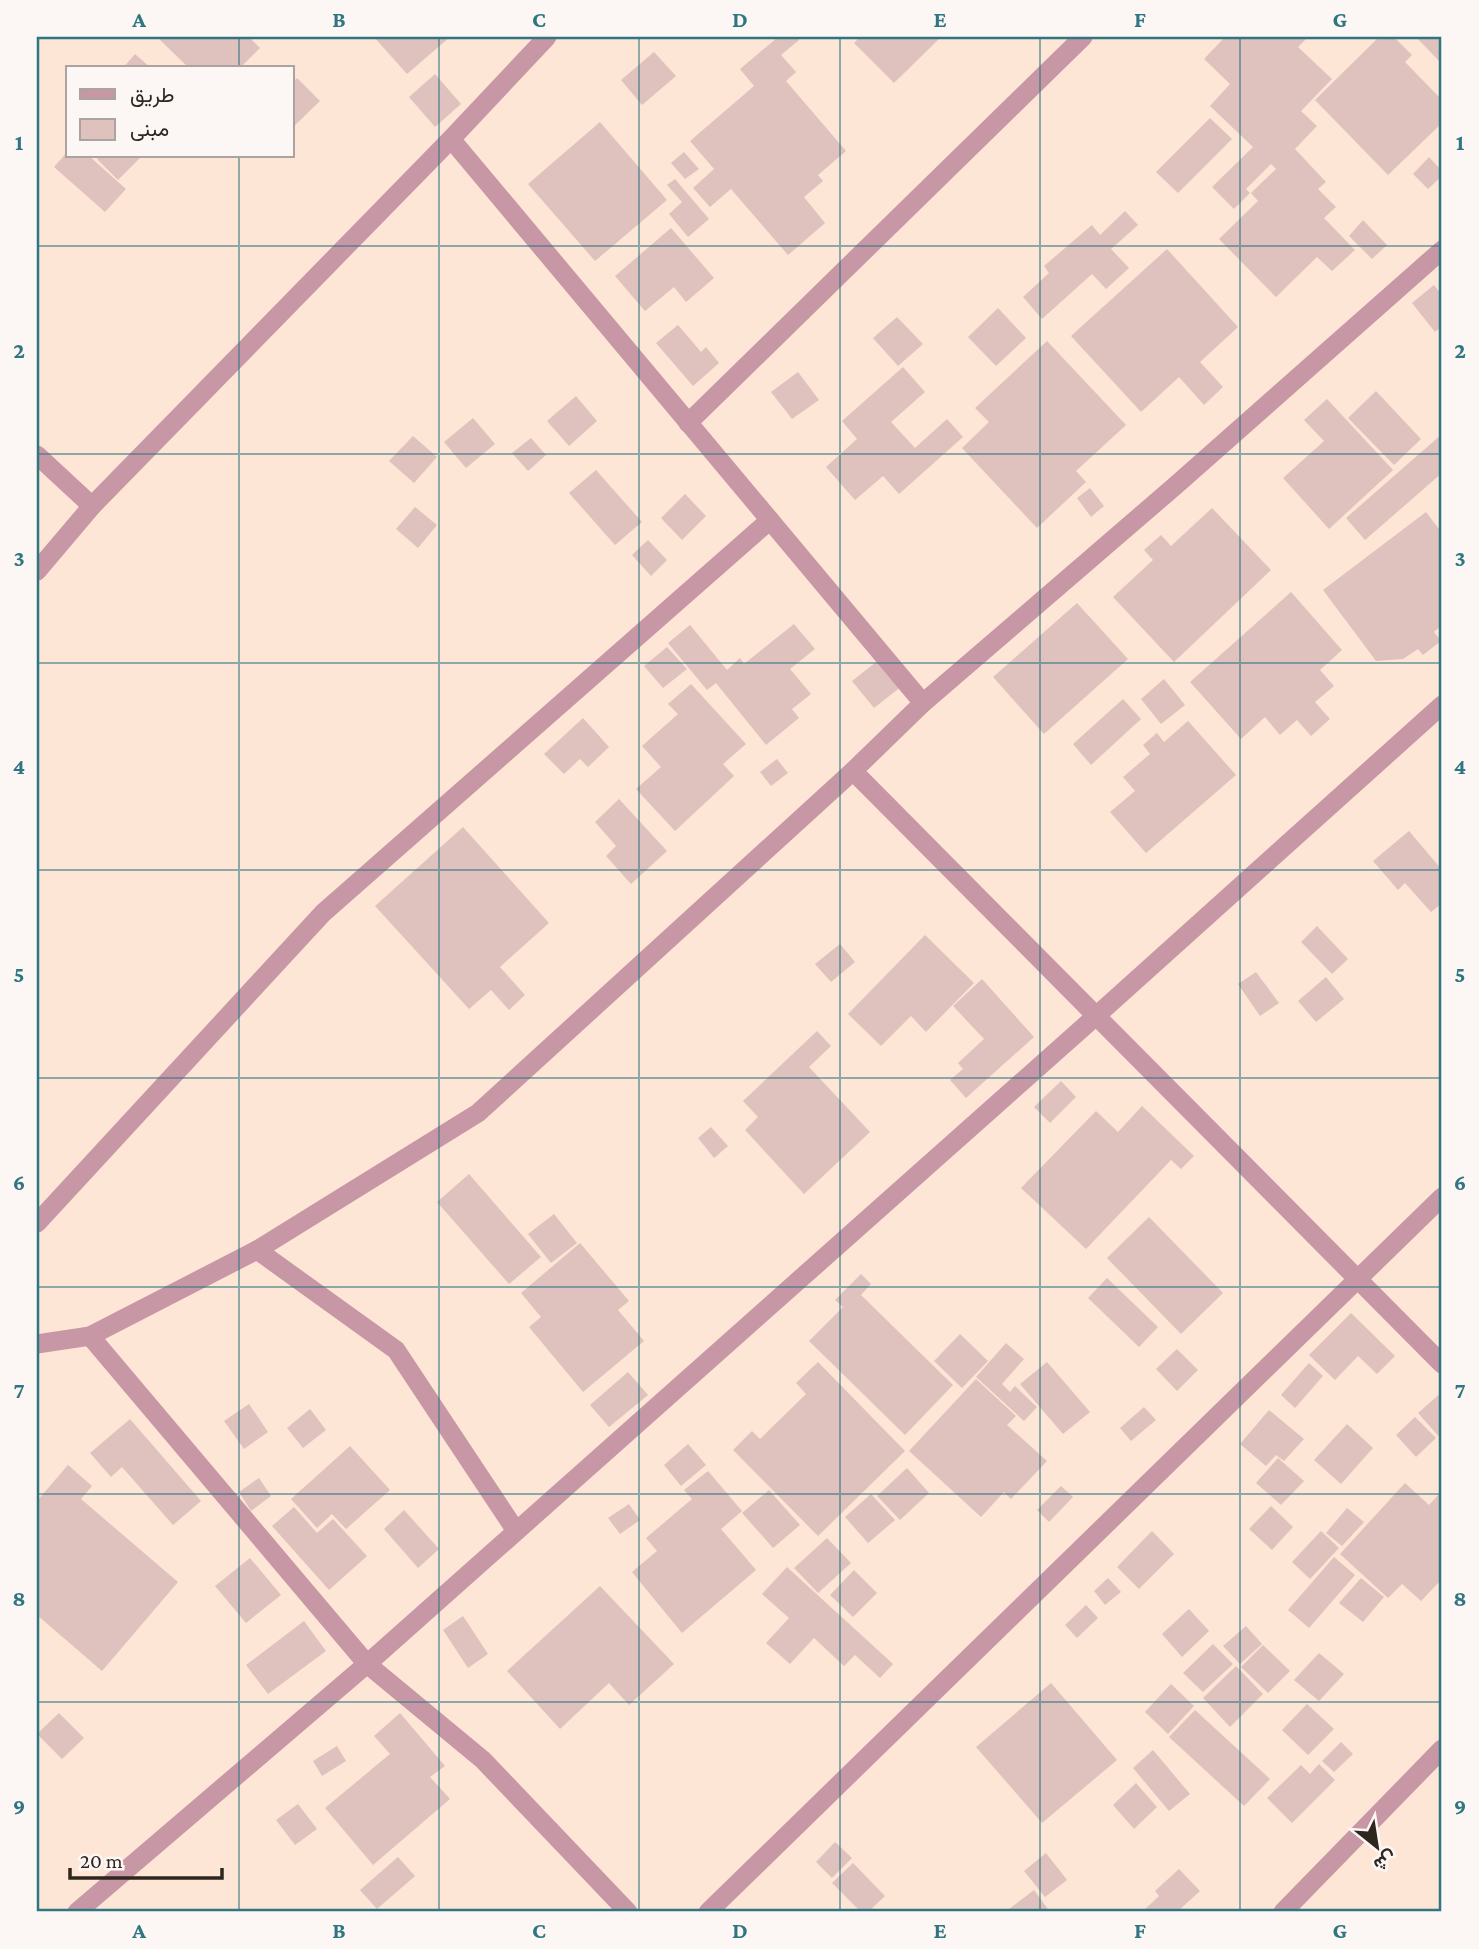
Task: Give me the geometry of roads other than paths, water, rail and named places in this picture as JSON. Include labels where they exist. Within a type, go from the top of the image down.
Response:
[{"type":"street","points":[[37,571],[92,506],[451,139],[547,37]]},
{"type":"street","points":[[688,423],[1083,37]]},
{"type":"street","points":[[451,139],[923,703]]},
{"type":"street","points":[[37,1344],[90,1336],[257,1250],[478,1113],[853,771],[923,703],[1175,486],[1442,250]]},
{"type":"street","points":[[37,455],[92,506]]},
{"type":"street","points":[[37,1223],[323,913],[770,520]]},
{"type":"street","points":[[76,1912],[367,1664],[1442,705]]},
{"type":"street","points":[[853,771],[1442,1364]]},
{"type":"street","points":[[708,1912],[1442,1197]]},
{"type":"street","points":[[257,1250],[396,1350],[516,1531]]},
{"type":"street","points":[[90,1336],[367,1664],[483,1760],[628,1912]]},
{"type":"street","points":[[1283,1912],[1442,1749]]}]
